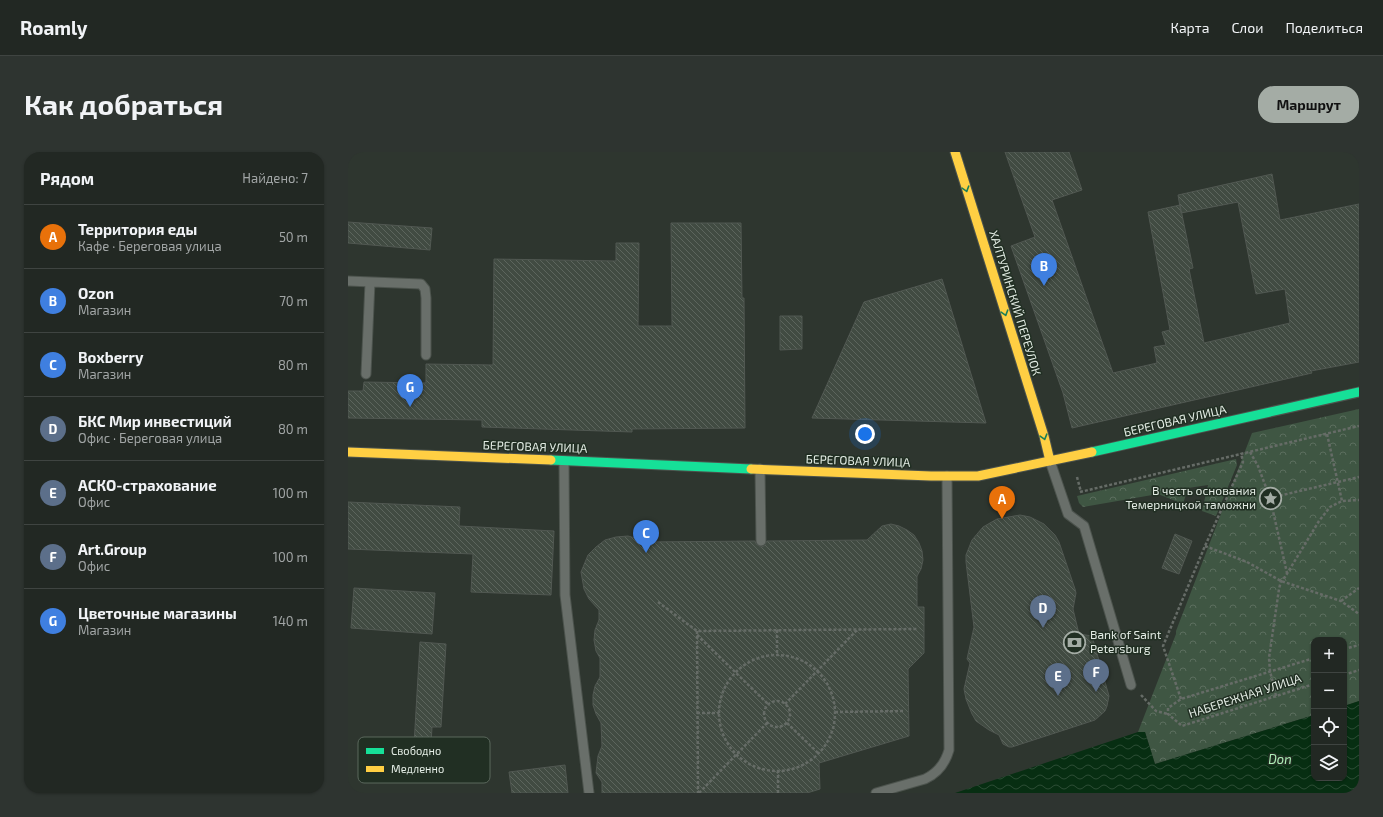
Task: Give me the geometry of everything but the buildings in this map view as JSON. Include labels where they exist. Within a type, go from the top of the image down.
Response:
[{"type":"main road","name":"ХАЛТУРИНСКИЙ ПЕРЕУЛОК","points":[[955,152],[1050,461]]},
{"type":"main road","name":"БЕРЕГОВАЯ УЛИЦА","points":[[348,452],[760,469],[978,476],[1359,392]]},
{"type":"lane","points":[[348,281],[421,284],[426,289],[426,355]]},
{"type":"lane","points":[[366,374],[370,282]]},
{"type":"lane","points":[[564,461],[565,594],[589,793]]},
{"type":"lane","points":[[1050,461],[1068,514],[1084,526],[1131,685]]},
{"type":"lane","points":[[760,469],[761,541]]},
{"type":"lane","points":[[876,793],[932,776],[944,764],[949,750],[947,476]]},
{"type":"path","points":[[1062,498],[1241,453],[1359,426]]},
{"type":"path","points":[[1327,434],[1342,501]]},
{"type":"path","points":[[1250,451],[1258,466],[1270,498],[1287,573]]},
{"type":"path","points":[[1181,698],[1164,646],[1243,462],[1241,453]]},
{"type":"path","points":[[1270,498],[1359,478]]},
{"type":"path","points":[[1276,696],[1270,671],[1269,658],[1281,581],[1324,513],[1342,501],[1359,500]]},
{"type":"path","points":[[1206,546],[1247,562],[1281,581],[1341,601],[1359,614]]},
{"type":"path","points":[[1341,601],[1359,588]]},
{"type":"path","points":[[658,602],[697,632],[768,704]]},
{"type":"path","points":[[785,704],[858,629]]},
{"type":"path","points":[[697,632],[918,629]]},
{"type":"path","points":[[777,630],[777,655]]},
{"type":"path","points":[[697,632],[699,793]]},
{"type":"path","points":[[1347,648],[1359,644]]},
{"type":"path","points":[[777,655],[796,658],[809,664],[817,671],[828,684],[833,697],[835,712],[834,725],[830,738],[812,759],[800,766],[786,770],[759,768],[746,762],[737,754],[727,741],[722,729],[720,713],[720,701],[725,688],[736,673],[743,666],[755,659],[777,655]]},
{"type":"path","points":[[1131,685],[1156,711],[1168,714],[1168,708],[1181,698],[1311,659]]},
{"type":"path","points":[[1347,674],[1359,670]]},
{"type":"path","name":"НАБЕРЕЖНАЯ УЛИЦА","points":[[1168,714],[1182,726],[1311,685]]},
{"type":"path","points":[[778,701],[785,704],[790,712],[790,718],[787,723],[776,728],[770,726],[764,716],[764,710],[768,704],[778,701]]},
{"type":"path","points":[[835,712],[905,711]]},
{"type":"path","points":[[697,713],[720,713]]},
{"type":"path","points":[[699,793],[767,723]]},
{"type":"path","points":[[787,723],[818,753]]},
{"type":"path","points":[[778,770],[778,793]]},
{"type":"green space","points":[[1359,409],[1359,701],[1347,705],[1347,637],[1311,637],[1311,716],[1155,764],[1145,732],[1138,732],[1252,433]]},
{"type":"green space","points":[[1236,459],[1237,465],[1216,516],[1202,511],[1208,485],[1188,488],[1183,504],[1158,494],[1083,507],[1079,503],[1077,496]]},
{"type":"water","name":"Don","points":[[1359,701],[1359,793],[955,793],[1138,732],[1145,732],[1155,764],[1311,716],[1311,781],[1347,781],[1347,705]]},
{"type":"traffic: fast","points":[[1092,452],[1359,392]]},
{"type":"traffic: fast","points":[[551,460],[751,469]]},
{"type":"traffic: slow","points":[[955,152],[1044,436],[1050,461]]},
{"type":"traffic: slow","points":[[348,452],[551,460]]},
{"type":"traffic: slow","points":[[751,469],[931,476],[978,476],[1092,452]]},
{"type":"place","name":"Ozon","points":[[1044,286]]},
{"type":"place","name":"Цветочные магазины","points":[[410,407]]},
{"type":"place","name":"В честь основания Темерницкой таможни","points":[[1271,498]]},
{"type":"place","name":"Территория еды","points":[[1002,519]]},
{"type":"place","name":"Boxberry","points":[[646,553]]},
{"type":"place","name":"БКС Мир инвестиций","points":[[1043,628]]},
{"type":"place","name":"Bank of Saint Petersburg","points":[[1074,642]]},
{"type":"place","name":"Art.Group","points":[[1096,692]]},
{"type":"place","name":"АСКО-страхование","points":[[1058,696]]}]
